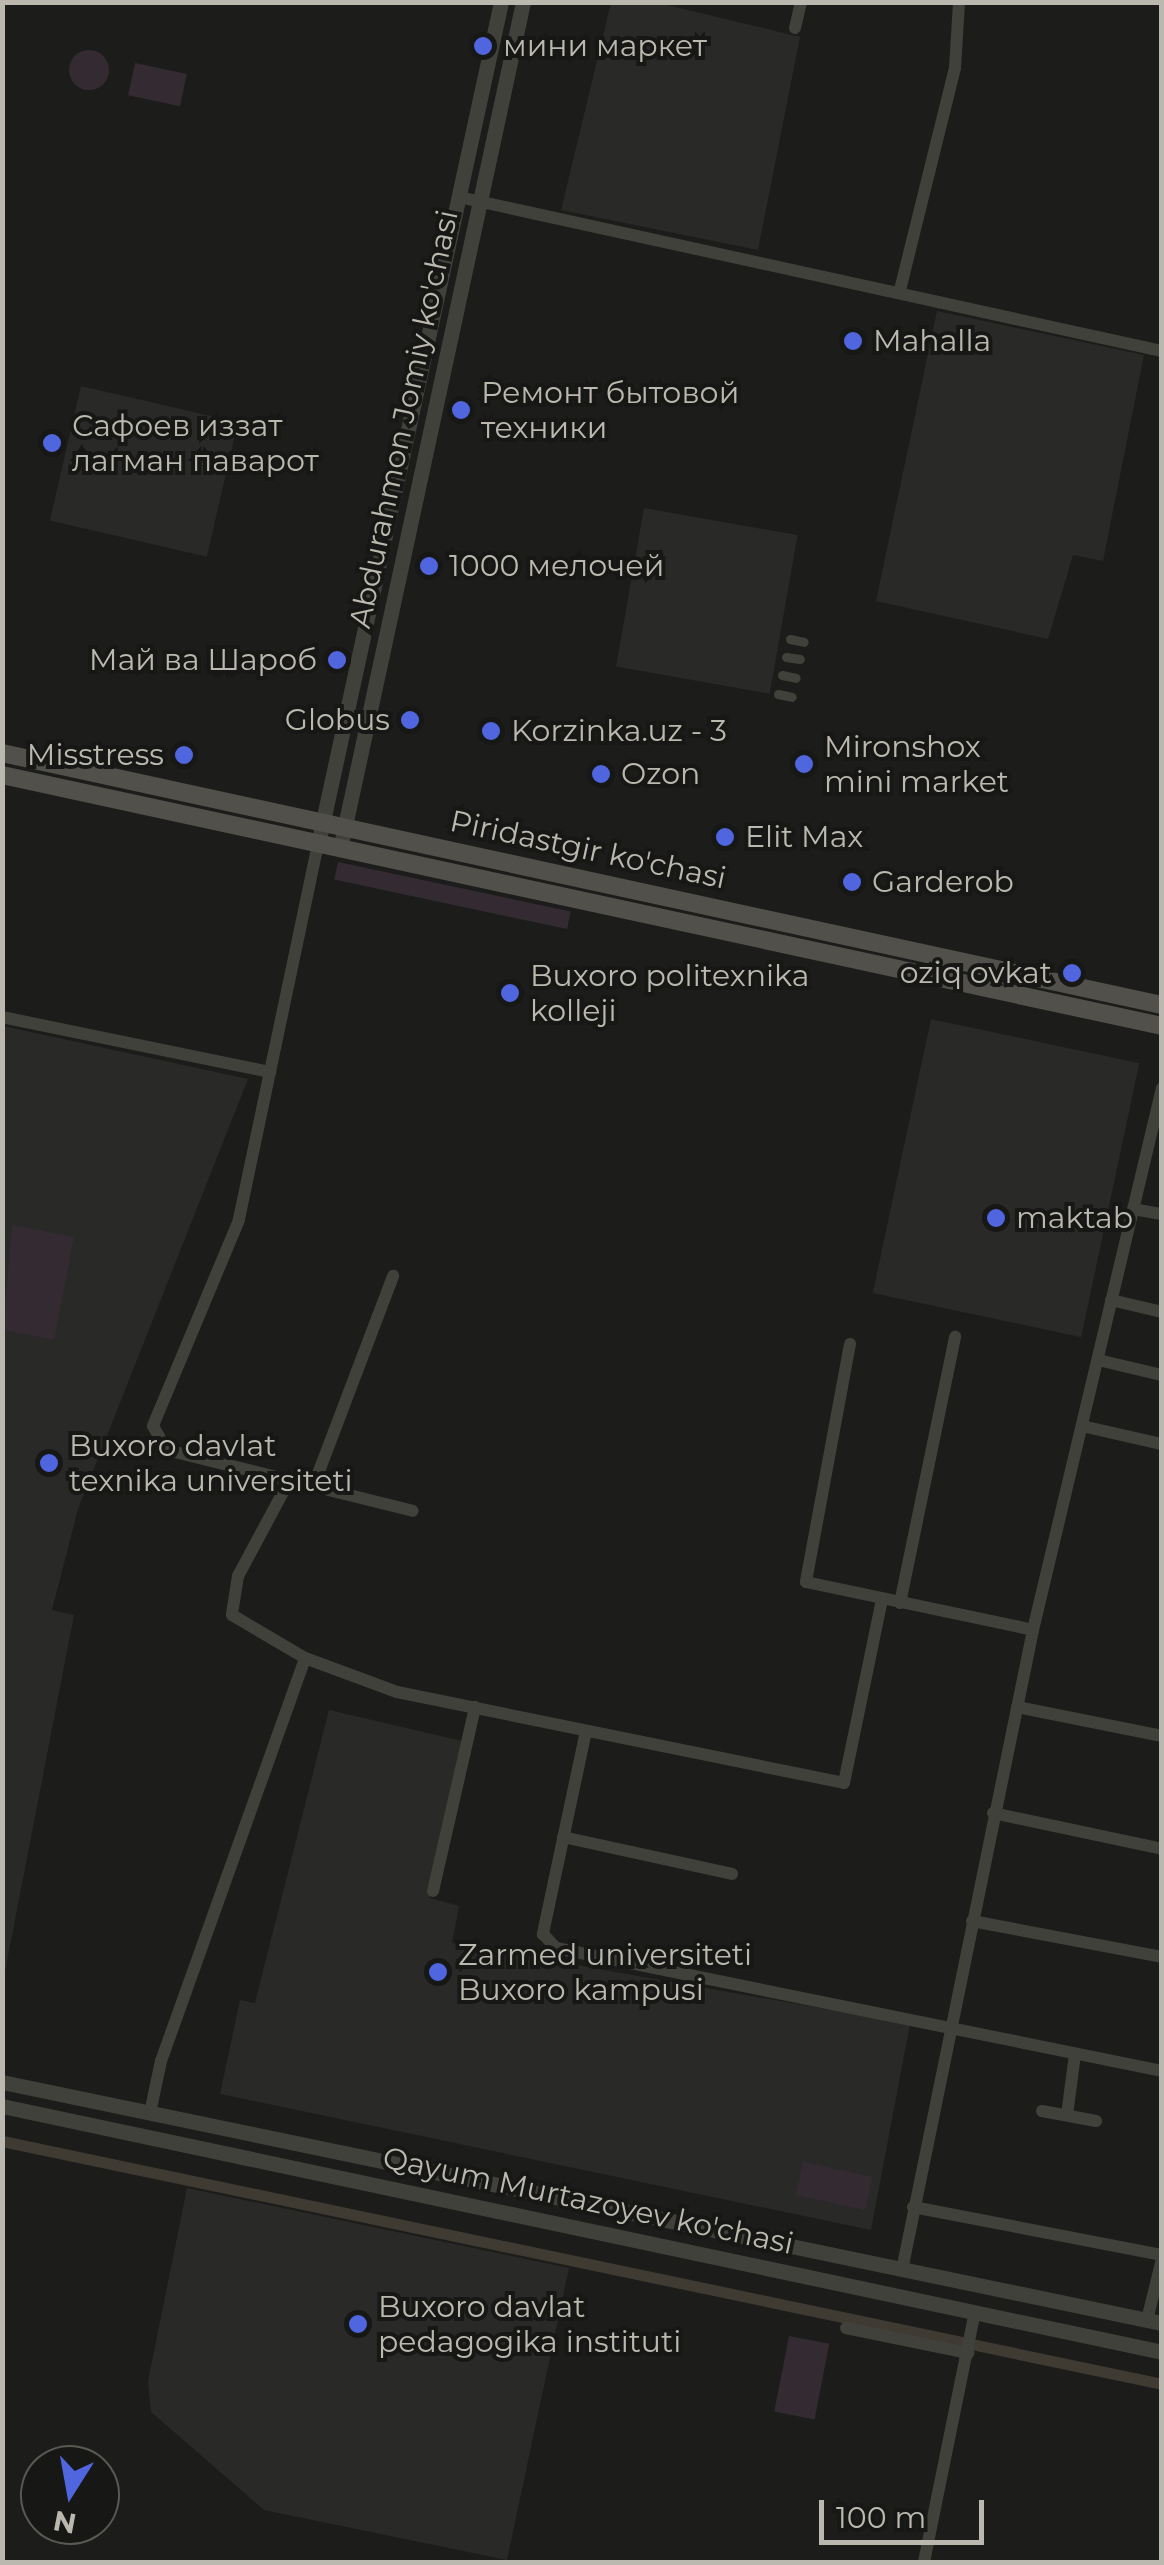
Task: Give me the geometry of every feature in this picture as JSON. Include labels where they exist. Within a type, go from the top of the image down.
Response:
[{"type":"main road","name":"Piridastgir ko'chasi","points":[[2,753],[1162,1006]]},
{"type":"main road","name":"Piridastgir ko'chasi","points":[[2,774],[1162,1026]]},
{"type":"street","name":"Abdurahmon Jomiy ko'chasi","points":[[318,844],[502,2]]},
{"type":"street","name":"Abdurahmon Jomiy ko'chasi","points":[[340,849],[524,2]]},
{"type":"street","points":[[794,28],[801,2]]},
{"type":"street","points":[[959,2],[955,68],[900,300],[1162,351]]},
{"type":"street","points":[[459,198],[900,290]]},
{"type":"street","points":[[790,639],[804,642]]},
{"type":"street","points":[[786,656],[800,660]]},
{"type":"street","points":[[782,675],[796,678]]},
{"type":"street","points":[[778,694],[792,697]]},
{"type":"street","points":[[318,844],[239,1220],[153,1426],[167,1450],[414,1510]]},
{"type":"street","points":[[2,1017],[270,1072]]},
{"type":"street","points":[[902,2270],[1016,1706],[1162,1088]]},
{"type":"street","points":[[1133,1208],[1162,1214]]},
{"type":"street","points":[[313,1487],[392,1276]]},
{"type":"street","points":[[1112,1300],[1162,1312]]},
{"type":"street","points":[[900,1603],[955,1338]]},
{"type":"street","points":[[850,1344],[806,1576],[882,1600],[1033,1630]]},
{"type":"street","points":[[1098,1360],[1162,1374]]},
{"type":"street","points":[[1082,1426],[1162,1444]]},
{"type":"street","points":[[289,1482],[238,1576],[232,1615],[304,1658],[397,1692],[844,1783],[882,1600]]},
{"type":"street","points":[[150,2113],[160,2060],[304,1658]]},
{"type":"street","points":[[1016,1706],[1162,1736]]},
{"type":"street","points":[[433,1891],[475,1707]]},
{"type":"street","points":[[586,1731],[544,1934],[556,1948],[1162,2070]]},
{"type":"street","points":[[993,1812],[1162,1849]]},
{"type":"street","points":[[562,1838],[732,1874]]},
{"type":"street","points":[[972,1920],[1162,1957]]},
{"type":"street","points":[[1067,2115],[1076,2054]]},
{"type":"street","name":"Qayum Murtazoyev ko'chasi","points":[[2,2082],[1154,2322]]},
{"type":"street","points":[[42,2114],[46,2091]]},
{"type":"street","points":[[80,2122],[85,2098]]},
{"type":"street","name":"Qayum Murtazoyev ko'chasi","points":[[2,2106],[1162,2352]]},
{"type":"street","points":[[1042,2111],[1096,2121]]},
{"type":"street","points":[[913,2207],[1162,2257],[1154,2322]]},
{"type":"street","points":[[877,2291],[882,2266]]},
{"type":"street","points":[[924,2562],[975,2312]]},
{"type":"street","points":[[846,2328],[968,2345]]},
{"type":"shaded area","points":[[611,3],[659,3],[800,37],[758,250],[561,210]]},
{"type":"shaded area","points":[[89,50],[103,56],[109,70],[103,84],[89,90],[75,84],[69,70],[75,56]]},
{"type":"shaded area","points":[[135,63],[187,74],[180,106],[128,95]]},
{"type":"shaded area","points":[[937,311],[1144,355],[1103,561],[1073,555],[1048,639],[876,601]]},
{"type":"shaded area","points":[[81,386],[238,422],[207,557],[50,520]]},
{"type":"shaded area","points":[[644,508],[798,535],[770,694],[616,667]]},
{"type":"shaded area","points":[[338,862],[571,911],[567,929],[334,880]]},
{"type":"shaded area","name":"maktab","points":[[931,1019],[1139,1063],[1081,1337],[873,1293]]},
{"type":"shaded area","name":"Buxoro davlat texnika universiteti","points":[[3,1026],[248,1079],[78,1509],[52,1610],[74,1615],[3,1982]]},
{"type":"shaded area","points":[[12,1225],[74,1237],[54,1340],[3,1330]]},
{"type":"shaded area","name":"Zarmed universiteti Buxoro kampusi","points":[[329,1710],[462,1741],[430,1898],[459,1906],[452,1943],[910,2024],[871,2230],[220,2094],[240,2000],[255,2003]]},
{"type":"shaded area","points":[[803,2162],[872,2177],[865,2210],[796,2195]]},
{"type":"shaded area","name":"Buxoro davlat pedagogika instituti","points":[[187,2188],[569,2268],[507,2560],[264,2510],[151,2412],[148,2381]]},
{"type":"shaded area","points":[[789,2336],[829,2344],[815,2419],[774,2412]]},
{"type":"waterway","points":[[2,2141],[1162,2384]]},
{"type":"place","name":"мини маркет","points":[[483,46]]},
{"type":"place","name":"Mahalla","points":[[853,341]]},
{"type":"place","name":"Ремонт бытовой техники","points":[[461,410]]},
{"type":"place","name":"Сафоев иззат лагман паварот","points":[[52,443]]},
{"type":"place","name":"1000 мелочей","points":[[429,566]]},
{"type":"place","name":"Май ва Шароб","points":[[337,660]]},
{"type":"place","name":"Globus","points":[[410,720]]},
{"type":"place","name":"Korzinka.uz - 3","points":[[491,731]]},
{"type":"place","name":"Misstress","points":[[184,755]]},
{"type":"place","name":"Mironshox mini market","points":[[804,764]]},
{"type":"place","name":"Ozon","points":[[601,774]]},
{"type":"place","name":"Elit Max","points":[[725,837]]},
{"type":"place","name":"Garderob","points":[[852,882]]},
{"type":"place","name":"oziq ovkat","points":[[1072,973]]},
{"type":"place","name":"Buxoro politexnika kolleji","points":[[510,993]]},
{"type":"place","name":"maktab","points":[[996,1218]]},
{"type":"place","name":"Buxoro davlat texnika universiteti","points":[[49,1463]]},
{"type":"place","name":"Zarmed universiteti Buxoro kampusi","points":[[438,1972]]},
{"type":"place","name":"Buxoro davlat pedagogika instituti","points":[[358,2324]]}]
